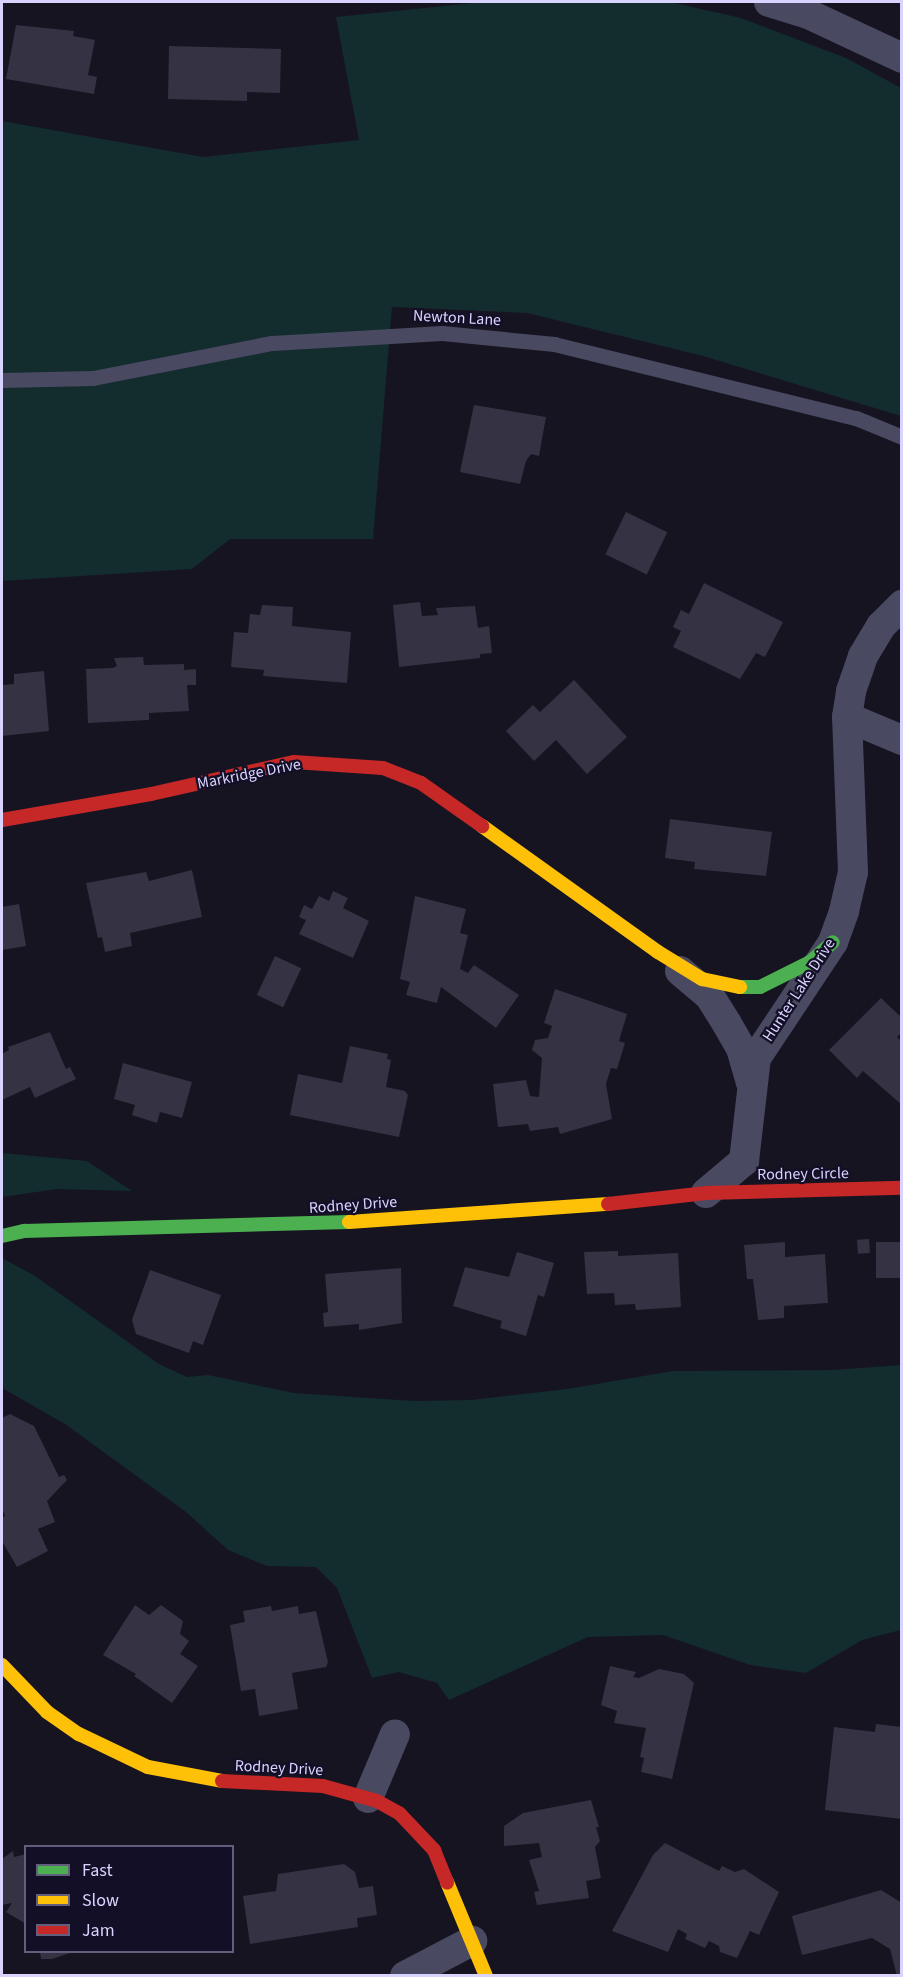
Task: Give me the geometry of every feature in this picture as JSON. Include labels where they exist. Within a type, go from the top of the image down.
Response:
[{"type":"street","points":[[769,2],[806,13],[902,58]]},
{"type":"street","name":"Hunter Lake Drive","points":[[706,1193],[744,1161],[756,1058],[771,1030],[832,942],[854,872],[847,717],[850,691],[863,656],[881,626],[902,605]]},
{"type":"street","points":[[847,717],[902,740]]},
{"type":"street","name":"Markridge Drive","points":[[2,820],[150,794],[294,762],[384,768],[421,783],[658,952],[702,979],[732,987],[760,987],[810,962],[832,942]]},
{"type":"street","name":"Markridge Drive","points":[[658,952],[709,996],[741,1048],[752,1088]]},
{"type":"street","name":"Rodney Circle","points":[[706,1193],[902,1188]]},
{"type":"street","name":"Rodney Drive","points":[[2,1236],[24,1231],[278,1227],[602,1205],[706,1193]]},
{"type":"street","name":"Rodney Drive","points":[[2,1665],[21,1687],[79,1734],[148,1767],[232,1783],[323,1786],[368,1798],[400,1814],[434,1850],[486,1976]]},
{"type":"street","points":[[368,1798],[395,1734]]},
{"type":"street","points":[[405,1976],[472,1941]]},
{"type":"lane","name":"Newton Lane","points":[[2,380],[93,378],[272,344],[442,333],[554,344],[856,418],[902,437]]},
{"type":"lane","points":[[2,1693],[21,1687]]},
{"type":"green space","points":[[483,2],[670,2],[741,18],[846,58],[901,88],[901,416],[703,356],[527,313],[392,307],[373,539],[230,539],[192,569],[2,581],[2,121],[203,157],[359,140],[336,17]]},
{"type":"green space","points":[[2,1153],[87,1161],[132,1191],[57,1189],[2,1197]]},
{"type":"green space","points":[[2,1258],[35,1276],[159,1364],[187,1377],[208,1375],[294,1393],[414,1401],[471,1400],[567,1389],[673,1371],[833,1370],[901,1365],[901,1630],[862,1640],[806,1673],[750,1665],[663,1635],[588,1637],[449,1700],[437,1683],[399,1672],[372,1678],[337,1588],[316,1567],[267,1566],[228,1550],[186,1512],[65,1424],[2,1388]]},
{"type":"building","points":[[16,25],[74,31],[73,36],[95,40],[88,75],[97,77],[94,94],[6,79]]},
{"type":"building","points":[[169,46],[281,49],[280,93],[247,92],[247,101],[168,99]]},
{"type":"building","points":[[474,405],[546,417],[539,456],[531,454],[526,461],[520,484],[460,472]]},
{"type":"building","points":[[626,512],[667,532],[647,574],[605,554]]},
{"type":"building","points":[[704,583],[783,622],[765,657],[756,653],[740,679],[673,647],[681,631],[673,627],[681,610],[689,614]]},
{"type":"building","points":[[420,602],[422,616],[438,615],[436,608],[475,606],[478,628],[489,626],[492,653],[480,654],[480,658],[399,667],[393,605]]},
{"type":"building","points":[[262,605],[293,607],[292,626],[351,632],[347,683],[263,676],[264,670],[231,667],[234,632],[248,633],[250,614],[260,615]]},
{"type":"building","points":[[143,657],[144,665],[184,664],[184,670],[196,669],[196,685],[187,685],[189,711],[149,713],[149,720],[88,723],[86,669],[113,668],[117,666],[114,658]]},
{"type":"building","points":[[44,671],[49,731],[2,736],[2,685],[14,684],[14,674]]},
{"type":"building","points":[[574,680],[627,737],[587,774],[556,740],[534,761],[506,731],[533,705],[540,712]]},
{"type":"building","points":[[670,819],[772,832],[766,876],[694,869],[695,862],[665,858]]},
{"type":"building","points":[[192,870],[202,917],[130,933],[132,946],[105,952],[102,937],[98,938],[86,883],[146,872],[149,881]]},
{"type":"building","points":[[333,891],[348,898],[343,908],[369,921],[353,958],[299,934],[306,920],[299,917],[304,905],[312,909],[319,896],[329,901]]},
{"type":"building","points":[[415,896],[466,909],[460,933],[468,935],[460,969],[468,973],[474,965],[519,995],[496,1028],[441,987],[437,1003],[406,995],[410,982],[400,979]]},
{"type":"building","points":[[19,904],[26,946],[2,950],[2,907]]},
{"type":"building","points":[[275,956],[301,968],[283,1007],[257,995]]},
{"type":"building","points":[[555,989],[627,1014],[619,1041],[625,1043],[617,1069],[611,1068],[606,1084],[612,1119],[560,1134],[558,1127],[530,1131],[528,1124],[498,1127],[493,1084],[526,1080],[530,1096],[539,1097],[542,1058],[532,1050],[535,1040],[548,1038],[552,1026],[544,1023]]},
{"type":"building","points":[[881,998],[902,1018],[902,1032],[897,1037],[902,1042],[902,1105],[863,1071],[857,1078],[829,1050]]},
{"type":"building","points":[[50,1032],[66,1069],[70,1067],[76,1079],[35,1098],[30,1087],[2,1100],[2,1054],[9,1050],[8,1047]]},
{"type":"building","points":[[350,1046],[388,1054],[387,1059],[391,1060],[386,1087],[405,1091],[408,1095],[399,1137],[290,1115],[298,1074],[342,1083]]},
{"type":"building","points":[[123,1063],[192,1082],[182,1118],[160,1112],[157,1123],[132,1115],[135,1105],[114,1099]]},
{"type":"building","points":[[869,1239],[870,1253],[858,1254],[857,1240]]},
{"type":"building","points":[[785,1242],[785,1257],[825,1254],[828,1303],[784,1306],[784,1318],[758,1320],[753,1279],[747,1279],[744,1245]]},
{"type":"building","points":[[876,1242],[902,1242],[902,1278],[876,1278]]},
{"type":"building","points":[[618,1251],[618,1256],[678,1253],[681,1307],[636,1310],[635,1304],[615,1305],[614,1293],[587,1294],[584,1252]]},
{"type":"building","points":[[517,1252],[554,1263],[544,1297],[538,1295],[526,1336],[500,1328],[502,1321],[453,1306],[465,1267],[509,1277]]},
{"type":"building","points":[[401,1268],[402,1323],[359,1330],[359,1324],[324,1327],[323,1313],[328,1312],[325,1274]]},
{"type":"building","points":[[150,1270],[221,1295],[203,1345],[193,1341],[189,1353],[136,1334],[132,1320]]},
{"type":"building","points":[[10,1414],[34,1426],[59,1477],[64,1475],[67,1480],[47,1501],[55,1522],[38,1529],[48,1551],[17,1567],[2,1541],[2,1518],[5,1516],[2,1508],[2,1418]]},
{"type":"building","points":[[135,1605],[149,1615],[161,1605],[183,1621],[180,1634],[189,1641],[180,1654],[198,1666],[172,1703],[134,1676],[136,1674],[103,1655]]},
{"type":"building","points":[[271,1606],[272,1611],[298,1606],[299,1614],[316,1611],[328,1662],[326,1667],[292,1673],[298,1709],[259,1716],[255,1689],[241,1691],[230,1625],[245,1622],[243,1611]]},
{"type":"building","points":[[610,1666],[636,1672],[633,1677],[639,1678],[659,1669],[684,1674],[694,1683],[672,1779],[641,1772],[644,1758],[640,1757],[646,1728],[614,1723],[617,1711],[601,1705]]},
{"type":"building","points":[[876,1724],[902,1727],[902,1819],[825,1810],[834,1727],[875,1732]]},
{"type":"building","points":[[591,1800],[599,1827],[596,1827],[600,1841],[595,1847],[601,1878],[586,1881],[589,1898],[537,1905],[534,1892],[539,1891],[529,1860],[542,1857],[539,1843],[504,1846],[504,1826],[523,1813]]},
{"type":"building","points":[[665,1843],[719,1871],[722,1866],[735,1872],[744,1869],[779,1892],[759,1935],[750,1931],[737,1958],[720,1952],[719,1946],[709,1941],[705,1948],[685,1939],[687,1934],[678,1929],[668,1952],[612,1931],[653,1855]]},
{"type":"building","points":[[13,1851],[14,1857],[24,1854],[24,1923],[6,1912],[12,1903],[2,1905],[2,1859]]},
{"type":"building","points":[[344,1864],[355,1872],[359,1888],[373,1886],[377,1915],[357,1918],[358,1927],[250,1944],[243,1896],[276,1891],[278,1874]]},
{"type":"building","points":[[881,1890],[902,1903],[902,1976],[897,1976],[890,1949],[872,1938],[802,1955],[792,1916]]},
{"type":"building","points":[[40,1953],[70,1953],[52,1959],[41,1959]]},
{"type":"traffic: fast","points":[[740,987],[760,987],[810,962],[833,942]]},
{"type":"traffic: fast","points":[[2,1236],[24,1231],[349,1222]]},
{"type":"traffic: slow","points":[[482,826],[658,952],[702,979],[740,987]]},
{"type":"traffic: slow","points":[[349,1222],[608,1204]]},
{"type":"traffic: slow","points":[[2,1665],[47,1712],[79,1734],[148,1767],[222,1781]]},
{"type":"traffic: slow","points":[[447,1882],[486,1976]]},
{"type":"traffic: jam","points":[[2,820],[151,794],[294,762],[383,768],[421,783],[482,826]]},
{"type":"traffic: jam","points":[[608,1204],[706,1193],[902,1188]]},
{"type":"traffic: jam","points":[[222,1781],[323,1786],[377,1801],[400,1814],[434,1850],[447,1882]]}]
